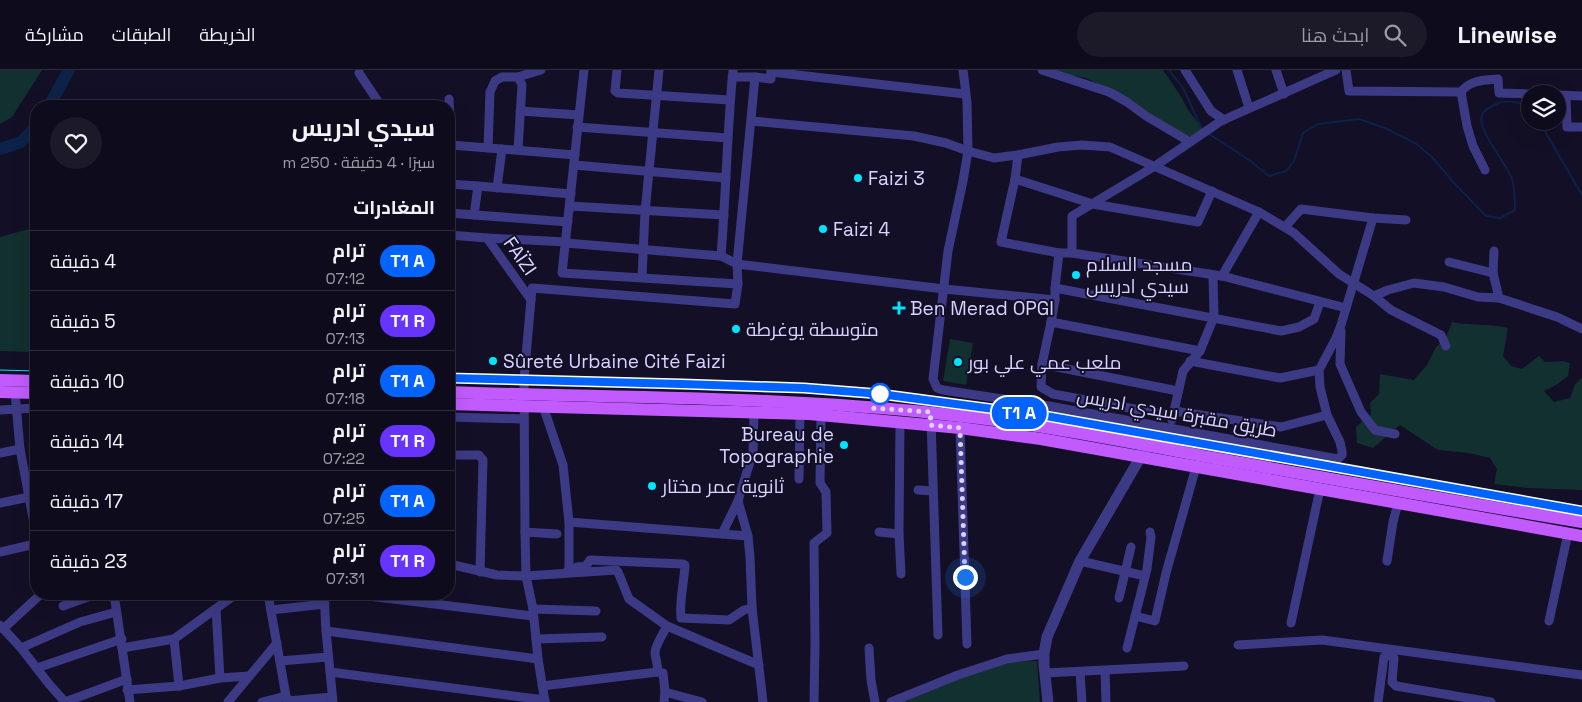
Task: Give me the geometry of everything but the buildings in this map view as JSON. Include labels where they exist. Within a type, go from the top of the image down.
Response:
[{"type":"main road","points":[[0,380],[30,381]]},
{"type":"main road","points":[[0,392],[30,393]]},
{"type":"main road","points":[[455,393],[525,400],[543,406],[800,414],[900,422],[931,419],[960,428],[1144,451],[1582,522]]},
{"type":"main road","points":[[455,404],[525,400],[773,401],[833,404],[931,419],[1043,427],[1144,451],[1196,466],[1582,536]]},
{"type":"street","points":[[488,148],[490,92],[495,82],[502,77],[550,70]]},
{"type":"street","points":[[584,70],[562,274],[642,277],[738,284]]},
{"type":"street","points":[[617,70],[615,91],[618,93],[730,100]]},
{"type":"street","points":[[642,277],[645,212],[660,70]]},
{"type":"street","points":[[944,289],[948,251],[968,151],[967,102],[963,70]]},
{"type":"street","points":[[1042,70],[1109,92],[1190,142]]},
{"type":"street","points":[[1185,70],[1211,112],[1222,121]]},
{"type":"street","points":[[1237,70],[1249,108]]},
{"type":"street","points":[[1276,70],[1284,94]]},
{"type":"street","points":[[1072,253],[1072,216],[1154,166],[1222,121],[1284,94],[1317,74],[1336,70]]},
{"type":"street","points":[[1346,70],[1348,91],[1461,92],[1476,81],[1498,79],[1499,92],[1521,93]]},
{"type":"street","points":[[720,256],[733,74],[771,79],[771,71],[965,94]]},
{"type":"street","points":[[359,73],[377,100]]},
{"type":"street","points":[[518,76],[522,85],[518,150]]},
{"type":"street","points":[[330,672],[545,701],[533,612],[526,576],[524,379],[532,288],[735,304],[738,284],[737,264],[755,77]]},
{"type":"street","points":[[1461,92],[1467,126],[1473,146],[1485,170]]},
{"type":"street","points":[[1566,95],[1582,96]]},
{"type":"street","points":[[520,111],[579,115]]},
{"type":"street","points":[[752,121],[914,136],[946,143],[994,158],[1082,145],[1110,147],[1259,212],[1286,227],[1338,274],[1374,296],[1391,310],[1441,335],[1446,346]]},
{"type":"street","points":[[1566,121],[1567,127],[1582,127]]},
{"type":"street","points":[[577,127],[728,138]]},
{"type":"street","points":[[455,145],[575,155]]},
{"type":"street","points":[[497,188],[502,149]]},
{"type":"street","points":[[1018,155],[1015,179],[1001,242],[1059,253],[1072,253],[1218,276],[1346,308]]},
{"type":"street","points":[[574,165],[726,178]]},
{"type":"street","points":[[1015,179],[1094,204],[1198,222],[1212,191]]},
{"type":"street","points":[[455,184],[571,194]]},
{"type":"street","points":[[474,215],[478,186]]},
{"type":"street","points":[[570,206],[645,212],[724,215]]},
{"type":"street","points":[[566,242],[570,206]]},
{"type":"street","points":[[1286,227],[1301,209],[1406,220]]},
{"type":"street","points":[[1170,427],[1183,370],[1200,351],[1214,317],[1218,276],[1259,212]]},
{"type":"street","points":[[455,213],[568,222]]},
{"type":"street","points":[[1373,218],[1342,325],[1340,364],[1361,412],[1375,430],[1395,434]]},
{"type":"street","name":"FAÏZI","points":[[455,235],[487,238],[531,300]]},
{"type":"street","points":[[487,238],[566,242],[720,256],[737,264],[944,289],[1055,300]]},
{"type":"street","points":[[1494,252],[1493,273],[1499,298]]},
{"type":"street","points":[[1059,253],[1055,300],[1042,364],[1040,388],[1053,394],[1281,427],[1327,415],[1320,387],[1319,370],[1342,325]]},
{"type":"street","points":[[1449,262],[1493,273]]},
{"type":"street","points":[[1374,296],[1414,283],[1444,287],[1478,297],[1499,298],[1557,317],[1582,329]]},
{"type":"street","points":[[1055,288],[1280,330],[1299,327],[1314,319],[1320,302]]},
{"type":"street","name":"طريق مقبرة سيدي ادريس","points":[[944,289],[934,374],[934,384],[937,388],[943,390],[1170,427],[1338,458],[1342,455],[1340,442],[1327,415]]},
{"type":"street","points":[[1050,322],[1200,351]]},
{"type":"street","points":[[1190,361],[1280,378],[1319,370]]},
{"type":"street","points":[[1042,364],[1178,391]]},
{"type":"street","points":[[15,392],[20,449],[30,503]]},
{"type":"street","points":[[1043,427],[1047,406],[1053,394]]},
{"type":"street","points":[[543,406],[563,465],[569,522],[568,570]]},
{"type":"street","points":[[0,410],[30,408]]},
{"type":"street","points":[[722,534],[738,501],[752,452],[754,412]]},
{"type":"street","points":[[799,479],[800,414]]},
{"type":"street","points":[[814,702],[814,543],[827,533],[826,492],[820,484],[821,415]]},
{"type":"street","points":[[455,417],[524,419]]},
{"type":"street","points":[[931,419],[938,635]]},
{"type":"street","points":[[900,422],[899,534],[901,574]]},
{"type":"street","points":[[960,428],[967,644]]},
{"type":"street","points":[[0,453],[20,449]]},
{"type":"street","points":[[1048,702],[1044,654],[1047,637],[1080,561],[1144,451]]},
{"type":"street","points":[[455,455],[479,455],[483,460],[480,572]]},
{"type":"street","points":[[1135,616],[1155,621],[1166,573],[1196,466]]},
{"type":"street","points":[[1291,623],[1320,489]]},
{"type":"street","points":[[918,490],[933,491]]},
{"type":"street","points":[[0,503],[29,497]]},
{"type":"street","points":[[738,501],[748,536],[752,608],[763,702]]},
{"type":"street","points":[[1387,561],[1392,522],[1398,503]]},
{"type":"street","points":[[569,522],[748,536]]},
{"type":"street","points":[[525,532],[557,534]]},
{"type":"street","points":[[879,532],[899,534]]},
{"type":"street","points":[[1127,648],[1145,576],[1151,537],[1150,532]]},
{"type":"street","points":[[1549,621],[1568,533]]},
{"type":"street","points":[[0,552],[30,543]]},
{"type":"street","points":[[1120,598],[1131,547]]},
{"type":"street","points":[[455,566],[497,575],[526,576],[586,566],[590,560],[684,564],[681,618],[729,620],[744,610],[752,608]]},
{"type":"street","points":[[1080,561],[1145,576]]},
{"type":"street","points":[[568,570],[616,570],[629,599],[666,626],[759,665]]},
{"type":"street","points":[[35,600],[2,631],[21,648],[65,702],[127,679]]},
{"type":"street","points":[[63,606],[80,600]]},
{"type":"street","points":[[115,600],[130,702]]},
{"type":"street","points":[[37,668],[122,643],[174,639],[229,600]]},
{"type":"street","points":[[269,600],[287,700]]},
{"type":"street","points":[[262,702],[332,700],[325,600]]},
{"type":"street","points":[[412,600],[533,612],[596,611]]},
{"type":"street","points":[[271,610],[325,604]]},
{"type":"street","points":[[216,610],[220,678]]},
{"type":"street","points":[[21,648],[80,622],[116,612]]},
{"type":"street","points":[[657,672],[656,648],[666,626]]},
{"type":"street","points":[[326,631],[538,659]]},
{"type":"street","points":[[536,639],[602,637]]},
{"type":"street","points":[[174,639],[179,686]]},
{"type":"street","points":[[1238,646],[1322,640],[1582,675]]},
{"type":"street","points":[[228,702],[277,643]]},
{"type":"street","points":[[869,648],[871,680],[875,702]]},
{"type":"street","points":[[891,702],[958,675],[1007,659],[1044,654]]},
{"type":"street","points":[[1378,702],[1384,656],[1387,655],[1394,658],[1392,682],[1396,686],[1490,702]]},
{"type":"street","points":[[280,661],[328,657]]},
{"type":"street","points":[[1045,673],[1184,666]]},
{"type":"street","points":[[1105,671],[1106,702]]},
{"type":"street","points":[[542,686],[657,672],[663,673],[664,702]]},
{"type":"street","points":[[1080,672],[1082,702]]},
{"type":"street","points":[[127,690],[179,686],[220,678],[248,676]]},
{"type":"street","points":[[665,692],[702,702]]},
{"type":"green space","points":[[0,70],[42,70],[12,117],[0,124]]},
{"type":"green space","points":[[1052,70],[1163,70],[1188,110],[1203,129],[1194,136],[1181,136],[1126,98],[1086,78]]},
{"type":"green space","points":[[30,229],[30,352],[0,351],[0,237]]},
{"type":"green space","points":[[1452,322],[1508,328],[1503,356],[1511,366],[1522,369],[1539,356],[1545,362],[1563,361],[1570,363],[1568,376],[1544,391],[1554,402],[1570,398],[1575,384],[1582,378],[1582,490],[1528,488],[1494,484],[1497,469],[1490,458],[1469,453],[1438,450],[1400,425],[1373,448],[1357,443],[1356,427],[1371,414],[1370,403],[1379,394],[1380,374],[1414,380],[1427,365],[1436,347],[1446,338]]},
{"type":"green space","name":"ملعب عمي علي بور","points":[[950,339],[973,343],[966,385],[943,381]]},
{"type":"green space","points":[[1037,661],[1040,702],[902,702],[959,679],[1012,662]]},
{"type":"waterway","points":[[52,100],[69,70]]},
{"type":"waterway","points":[[1169,70],[1183,88],[1201,127],[1204,129]]},
{"type":"waterway","points":[[1209,134],[1249,160],[1269,176],[1286,171],[1294,161],[1303,133],[1318,124],[1359,119],[1385,128],[1415,143],[1431,156],[1486,216],[1500,218],[1515,210],[1514,187],[1509,173],[1487,136],[1481,119],[1486,110],[1500,102],[1521,104]]},
{"type":"waterway","points":[[1544,130],[1582,195]]},
{"type":"waterway","points":[[0,149],[21,142],[30,133]]},
{"type":"tram line","points":[[0,370],[30,371]]},
{"type":"tram line","points":[[455,378],[682,384],[880,394],[1046,416],[1582,511]]},
{"type":"tram line","points":[[455,378],[804,388],[880,394],[1046,416],[1582,511]]},
{"type":"place","name":"Faizi 3","points":[[858,178]]},
{"type":"place","name":"Faizi 4","points":[[823,229]]},
{"type":"place","name":"مسجد السلام سيدي ادريس","points":[[1076,275]]},
{"type":"place","name":"Ben Merad OPGI","points":[[899,308]]},
{"type":"place","name":"متوسطة يوغرطة","points":[[736,329]]},
{"type":"place","name":"Sûreté Urbaine Cité Faizi","points":[[493,361]]},
{"type":"place","name":"ملعب عمي علي بور","points":[[958,362]]},
{"type":"place","name":"Bureau de Topographie","points":[[844,445]]},
{"type":"place","name":"ثانوية عمر مختار","points":[[652,486]]},
{"type":"route","points":[[880,394],[872,408],[931,412],[930,425],[960,428],[965,577]]}]
